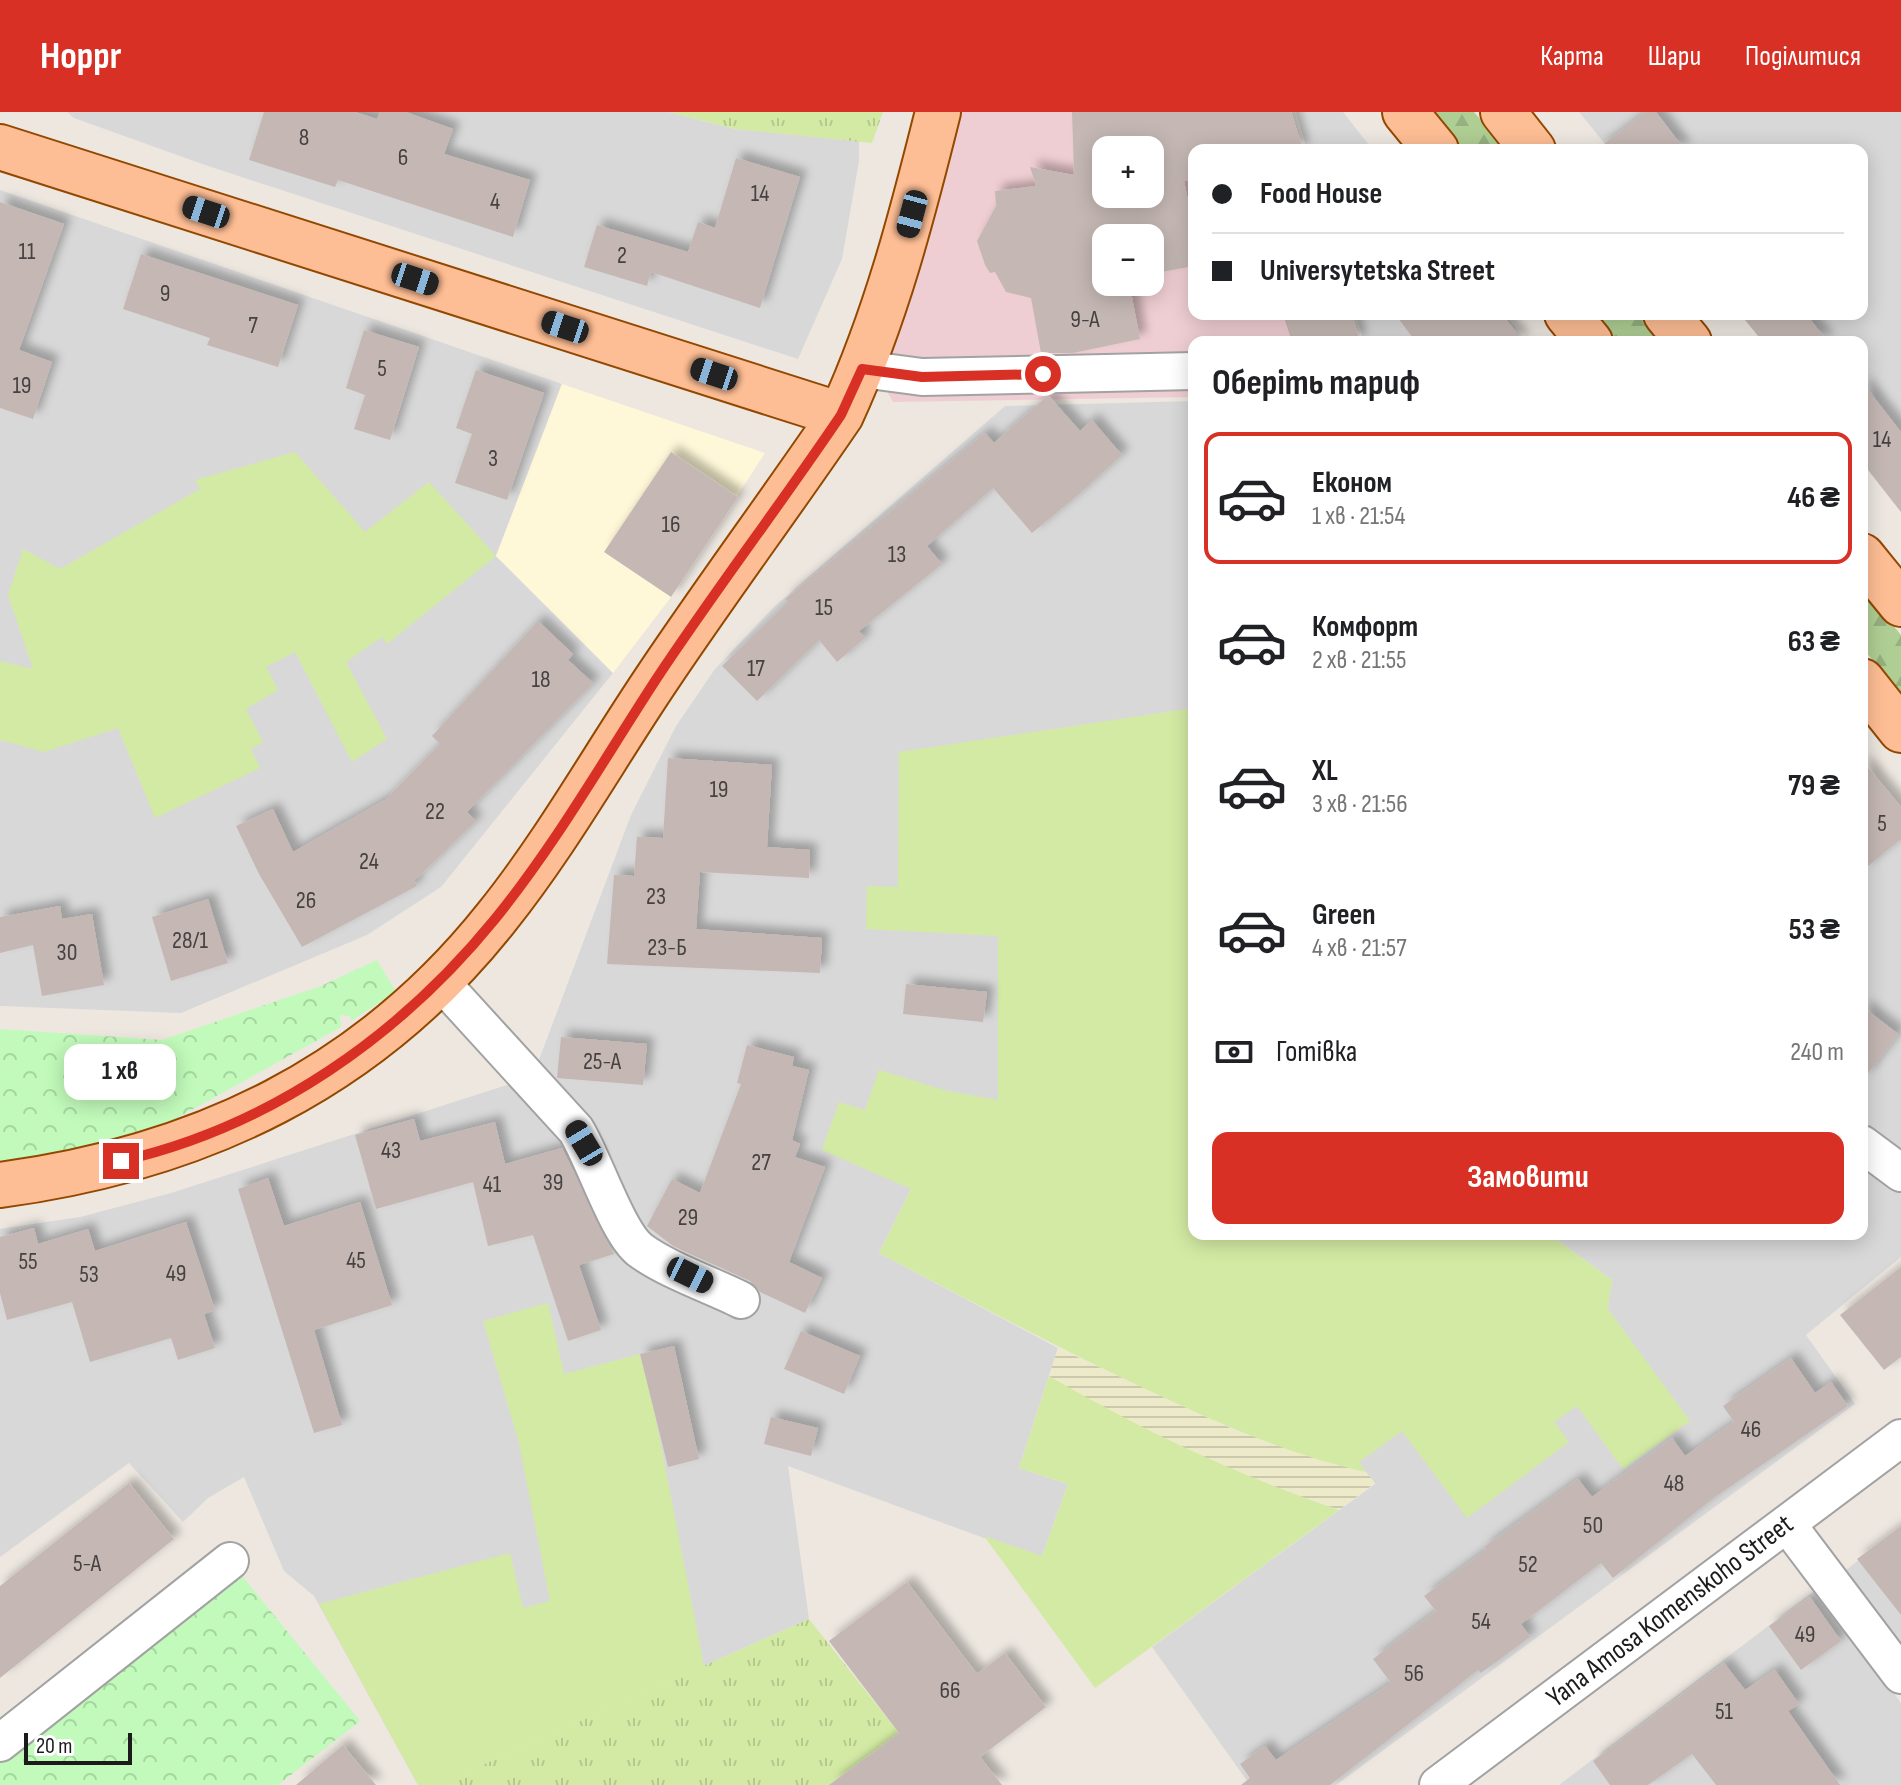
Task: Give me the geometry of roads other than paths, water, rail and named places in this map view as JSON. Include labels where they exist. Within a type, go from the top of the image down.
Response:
[{"type":"main road","points":[[0,1185],[44,1179],[146,1156],[218,1131],[285,1099],[400,1021],[497,917],[563,826],[658,677],[841,415],[862,369],[899,267],[938,112]]},
{"type":"main road","points":[[1405,112],[1431,144]]},
{"type":"main road","points":[[1503,112],[1528,144]]},
{"type":"main road","points":[[0,147],[841,415]]},
{"type":"main road","points":[[1572,320],[1585,336]]},
{"type":"main road","points":[[1671,320],[1684,336]]},
{"type":"main road","points":[[1868,563],[1901,604]]},
{"type":"main road","points":[[1868,689],[1901,730]]},
{"type":"street","points":[[862,369],[922,377],[1188,371]]},
{"type":"street","points":[[440,981],[576,1130],[593,1157],[623,1229],[639,1250],[741,1300]]},
{"type":"street","points":[[1868,1148],[1901,1173]]},
{"type":"street","name":"Yana Amosa Komenskoho Street","points":[[1438,1785],[1901,1438]]},
{"type":"street","points":[[1787,1524],[1901,1675]]},
{"type":"street","points":[[0,1743],[230,1561]]}]
